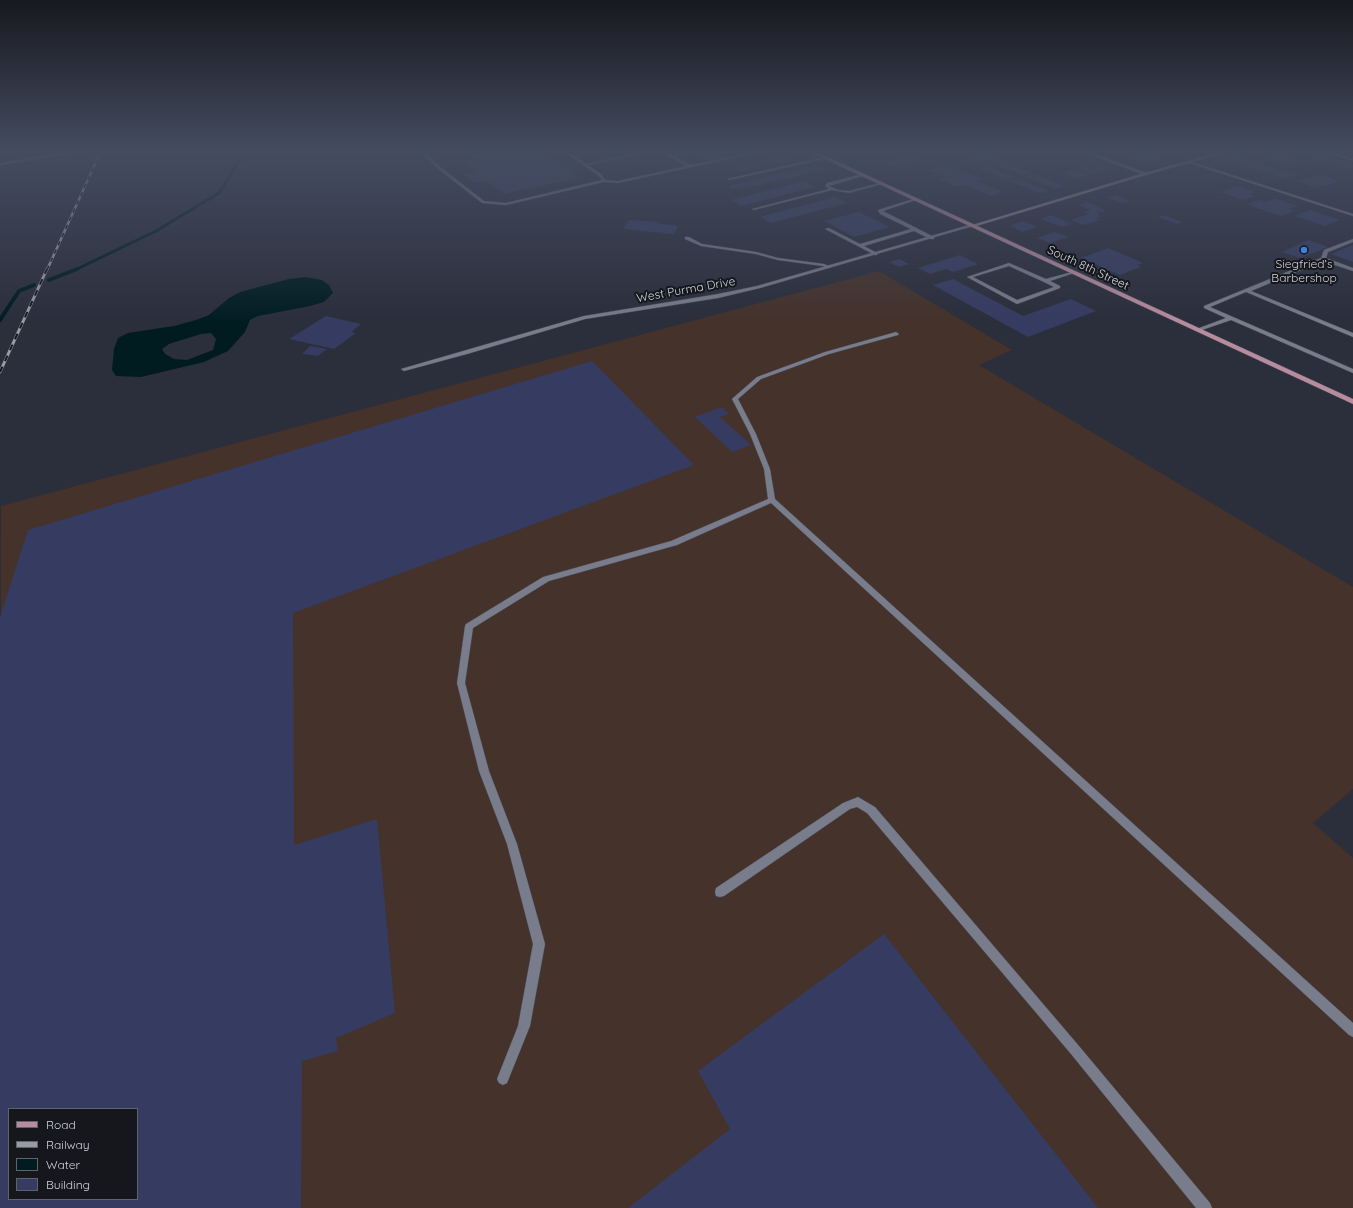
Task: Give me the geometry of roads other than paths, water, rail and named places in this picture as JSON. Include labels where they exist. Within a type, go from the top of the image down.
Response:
[{"type":"main road","name":"South 8th Street","points":[[935,209],[1353,402]]},
{"type":"street","points":[[882,209],[880,210],[882,213],[932,238]]},
{"type":"street","points":[[971,226],[1027,209]]},
{"type":"street","points":[[1336,209],[1353,215]]},
{"type":"street","name":"West Purma Drive","points":[[404,369],[465,353],[584,318],[718,296],[758,287],[971,226]]},
{"type":"street","points":[[827,229],[875,254]]},
{"type":"street","points":[[860,246],[915,229]]},
{"type":"street","points":[[687,238],[701,245],[756,253],[778,259],[824,265],[829,267]]},
{"type":"street","points":[[1323,259],[1326,251],[1353,240]]},
{"type":"street","points":[[1353,270],[1323,259],[1206,307],[1353,372]]},
{"type":"street","points":[[1046,281],[1058,287],[1018,302],[969,277],[1009,264],[1046,281],[1072,273]]},
{"type":"street","points":[[1245,290],[1353,335]]},
{"type":"street","points":[[1197,330],[1230,318]]},
{"type":"street","points":[[896,334],[827,353],[759,378],[735,399],[753,434],[767,469],[772,500],[1353,1031]]},
{"type":"street","points":[[503,1079],[524,1026],[539,944],[512,844],[484,771],[461,683],[469,626],[546,579],[674,543],[772,500]]},
{"type":"street","points":[[720,892],[847,806],[858,802],[871,810],[1075,1050],[1205,1208]]},
{"type":"water","points":[[306,277],[322,280],[329,285],[333,293],[324,302],[258,316],[250,320],[245,332],[228,351],[204,362],[141,377],[116,376],[112,370],[114,349],[118,338],[128,333],[174,326],[196,320],[209,315],[229,298],[240,292],[289,279]],"holes":[[[211,333],[216,339],[213,350],[187,360],[174,359],[165,354],[162,349],[169,344],[201,334]]]},
{"type":"waterway","points":[[75,270],[156,231],[192,209]]},
{"type":"waterway","points":[[49,280],[77,269]]},
{"type":"waterway","points":[[0,320],[19,291],[34,285]]},
{"type":"railway","points":[[47,270],[74,209]]},
{"type":"railway","points":[[0,372],[47,269]]},
{"type":"place","name":"Siegfried’s Barbershop","points":[[1304,250]]}]
